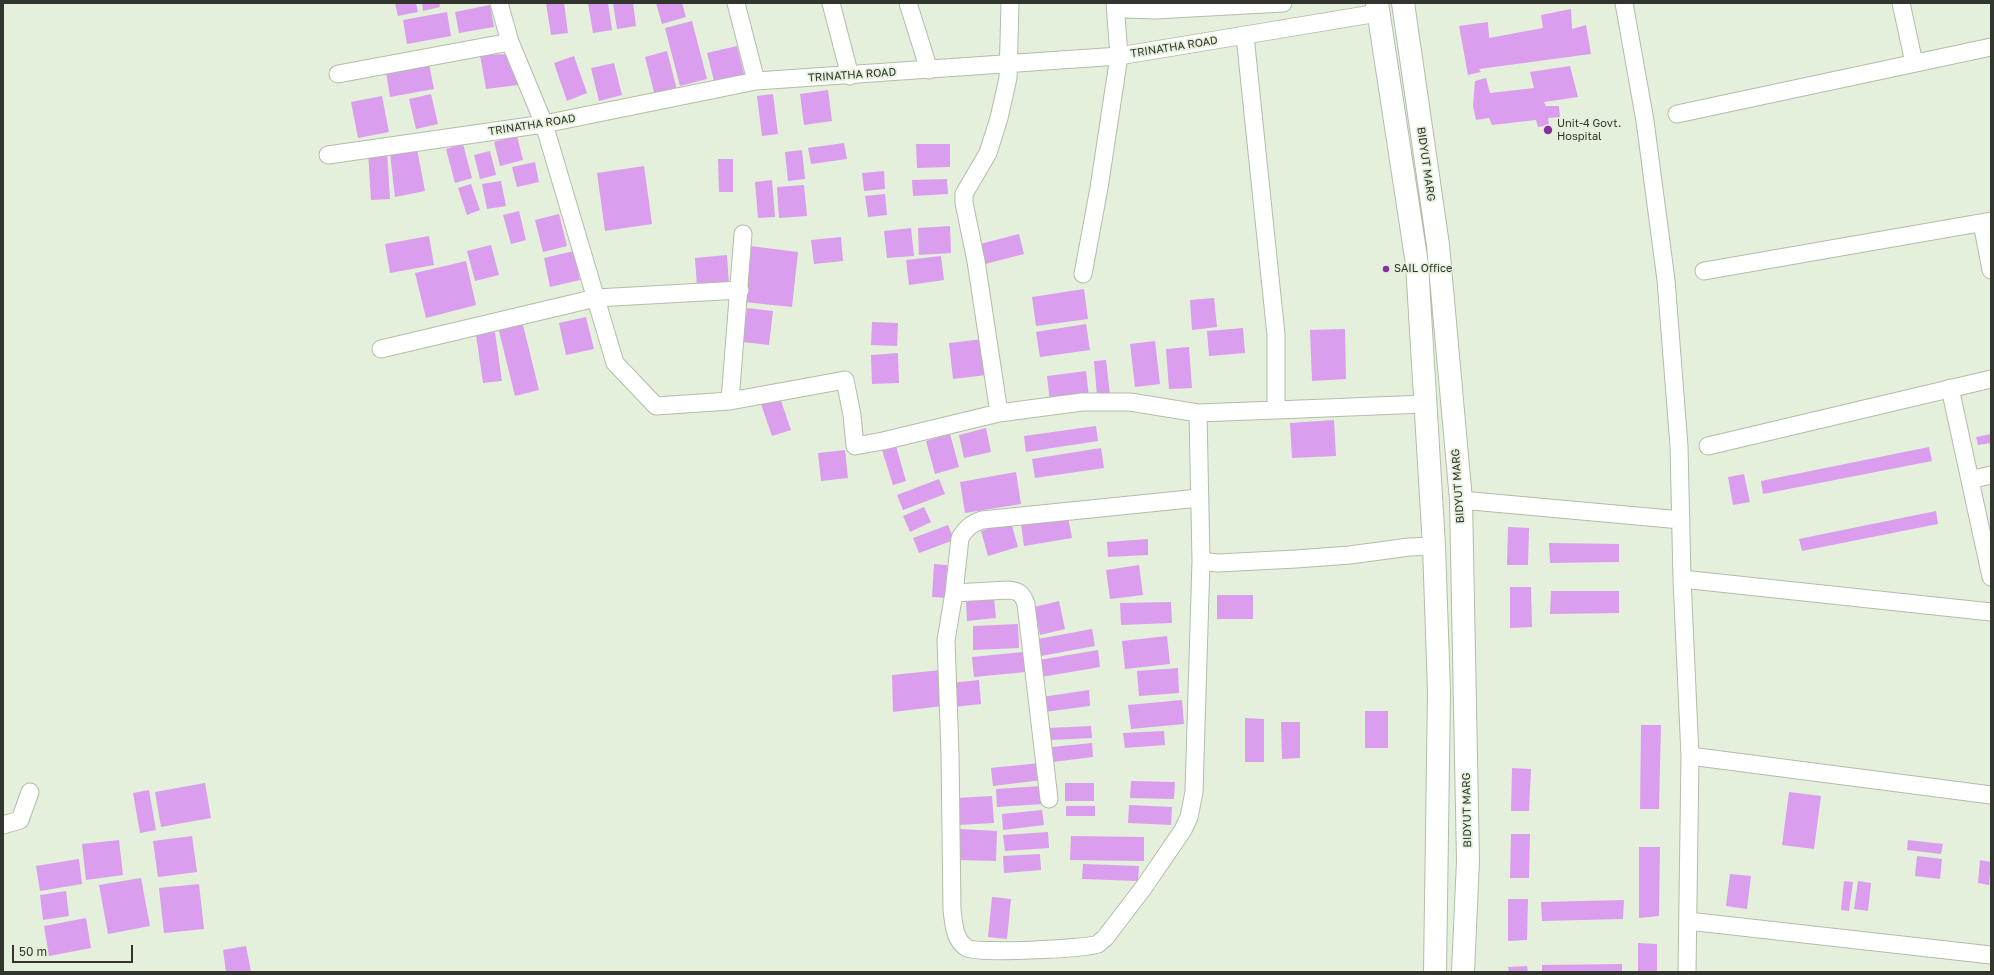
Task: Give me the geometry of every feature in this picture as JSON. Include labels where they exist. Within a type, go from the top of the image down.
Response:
[{"type":"main road","name":"BIDYUT MARG","points":[[1403,3],[1438,245],[1461,500],[1468,861],[1462,972]]},
{"type":"main road","points":[[1377,8],[1417,264],[1434,546],[1439,692],[1435,972]]},
{"type":"main road","points":[[1437,860],[1468,861]]},
{"type":"street","points":[[500,3],[510,42],[544,124],[615,363],[656,406],[730,401],[845,380],[852,415],[855,446],[883,441],[999,413],[1082,402],[1130,402],[1198,413],[1425,404]]},
{"type":"street","points":[[736,3],[756,81]]},
{"type":"street","points":[[831,3],[850,76]]},
{"type":"street","points":[[908,3],[929,70]]},
{"type":"street","points":[[999,413],[977,269],[964,203],[964,194],[988,153],[1005,91],[1008,64],[1010,3]]},
{"type":"street","points":[[1083,274],[1100,188],[1119,56],[1115,3]]},
{"type":"street","points":[[1125,3],[1126,9],[1155,10],[1283,3]]},
{"type":"street","points":[[1624,3],[1645,121],[1666,280],[1679,446],[1682,579],[1690,756],[1687,972]]},
{"type":"street","points":[[1901,3],[1914,63]]},
{"type":"street","name":"TRINATHA ROAD","points":[[328,155],[544,124],[756,81],[850,76],[1119,56],[1245,36],[1377,8]]},
{"type":"street","points":[[1245,36],[1276,335],[1276,410]]},
{"type":"street","points":[[338,74],[510,42]]},
{"type":"street","points":[[1677,114],[1991,47]]},
{"type":"street","points":[[1704,271],[1987,222],[1991,270]]},
{"type":"street","points":[[730,401],[740,290],[743,234]]},
{"type":"street","points":[[381,349],[596,298],[740,290]]},
{"type":"street","points":[[1708,446],[1991,379]]},
{"type":"street","points":[[1950,388],[1991,577]]},
{"type":"street","points":[[1198,413],[1201,561],[1194,792],[1189,817],[1183,830],[1148,881],[1105,938],[1098,943],[1087,946],[1030,950],[968,949],[959,942],[955,930],[952,910],[950,753],[946,640],[954,593],[960,538],[964,530],[971,524],[982,520],[1199,498]]},
{"type":"street","points":[[1970,480],[1991,475]]},
{"type":"street","points":[[1461,500],[1681,520]]},
{"type":"street","points":[[1201,561],[1218,563],[1296,559],[1350,555],[1409,547],[1434,546]]},
{"type":"street","points":[[1682,579],[1991,612]]},
{"type":"street","points":[[954,593],[1008,590],[1017,591],[1022,594],[1026,604],[1049,799]]},
{"type":"street","points":[[1690,756],[1991,795]]},
{"type":"street","points":[[3,825],[20,820],[30,792]]},
{"type":"street","points":[[1688,921],[1991,955]]},
{"type":"building","points":[[395,3],[416,3],[418,12],[398,16]]},
{"type":"building","points":[[422,3],[439,3],[440,7],[423,11]]},
{"type":"building","points":[[546,3],[564,3],[568,33],[551,35]]},
{"type":"building","points":[[588,3],[608,3],[612,30],[593,33]]},
{"type":"building","points":[[613,3],[633,3],[636,26],[617,29]]},
{"type":"building","points":[[656,3],[682,3],[686,17],[662,24]]},
{"type":"building","points":[[490,5],[494,27],[459,33],[455,12]]},
{"type":"building","points":[[1571,9],[1572,29],[1586,25],[1591,54],[1479,69],[1481,72],[1468,75],[1459,26],[1488,22],[1489,38],[1543,28],[1541,15]]},
{"type":"building","points":[[447,12],[451,36],[407,44],[403,20]]},
{"type":"building","points":[[692,21],[707,79],[680,86],[665,28]]},
{"type":"building","points":[[737,46],[745,78],[715,85],[707,53]]},
{"type":"building","points":[[667,51],[677,90],[655,96],[645,57]]},
{"type":"building","points":[[511,54],[518,85],[486,89],[480,55]]},
{"type":"building","points":[[574,56],[587,93],[567,101],[554,63]]},
{"type":"building","points":[[614,63],[622,95],[599,101],[591,68]]},
{"type":"building","points":[[429,64],[434,89],[390,97],[386,72]]},
{"type":"building","points":[[1570,66],[1578,97],[1544,102],[1546,106],[1559,106],[1560,117],[1548,118],[1549,125],[1538,127],[1536,120],[1492,125],[1489,118],[1476,120],[1473,106],[1475,81],[1486,78],[1490,93],[1534,88],[1530,72]]},
{"type":"building","points":[[828,90],[832,121],[804,125],[800,94]]},
{"type":"building","points":[[431,94],[438,124],[416,129],[409,99]]},
{"type":"building","points":[[773,94],[778,134],[762,136],[757,96]]},
{"type":"building","points":[[382,96],[389,132],[358,138],[351,102]]},
{"type":"building","points":[[517,136],[523,160],[500,166],[494,142]]},
{"type":"building","points":[[844,143],[847,159],[811,164],[808,148]]},
{"type":"building","points":[[463,144],[472,178],[455,183],[446,149]]},
{"type":"building","points":[[916,144],[950,144],[950,167],[917,168]]},
{"type":"building","points":[[417,149],[425,191],[395,197],[390,154]]},
{"type":"building","points":[[802,150],[805,179],[788,181],[785,152]]},
{"type":"building","points":[[387,151],[390,199],[371,200],[368,152]]},
{"type":"building","points":[[490,151],[496,175],[480,179],[474,155]]},
{"type":"building","points":[[718,159],[733,159],[733,192],[719,192]]},
{"type":"building","points":[[535,162],[539,182],[517,187],[512,167]]},
{"type":"building","points":[[644,166],[652,224],[605,231],[597,173]]},
{"type":"building","points":[[884,171],[885,189],[864,191],[862,173]]},
{"type":"building","points":[[947,179],[948,194],[913,196],[912,180]]},
{"type":"building","points":[[772,180],[775,217],[758,218],[755,182]]},
{"type":"building","points":[[501,181],[506,206],[487,209],[482,184]]},
{"type":"building","points":[[471,184],[480,210],[467,215],[458,188]]},
{"type":"building","points":[[804,185],[807,216],[779,218],[777,187]]},
{"type":"building","points":[[885,194],[887,215],[868,217],[865,196]]},
{"type":"building","points":[[519,211],[526,240],[511,244],[503,215]]},
{"type":"building","points":[[559,214],[567,246],[543,252],[535,220]]},
{"type":"building","points":[[950,226],[951,253],[919,255],[918,228]]},
{"type":"building","points":[[911,228],[914,256],[887,258],[884,231]]},
{"type":"building","points":[[1019,234],[1024,254],[985,264],[980,244]]},
{"type":"building","points":[[429,236],[434,265],[390,273],[385,244]]},
{"type":"building","points":[[841,237],[843,261],[814,264],[811,240]]},
{"type":"building","points":[[491,245],[499,275],[475,281],[467,251]]},
{"type":"building","points":[[750,246],[798,252],[792,307],[744,302]]},
{"type":"building","points":[[574,251],[580,280],[550,287],[544,258]]},
{"type":"building","points":[[727,255],[729,284],[697,287],[695,258]]},
{"type":"building","points":[[941,256],[944,280],[909,285],[906,260]]},
{"type":"building","points":[[466,261],[476,305],[426,318],[415,273]]},
{"type":"building","points":[[1084,289],[1088,319],[1036,326],[1032,297]]},
{"type":"building","points":[[1214,298],[1217,327],[1192,330],[1190,300]]},
{"type":"building","points":[[747,308],[773,311],[769,345],[743,342]]},
{"type":"building","points":[[586,317],[594,349],[566,355],[559,323]]},
{"type":"building","points":[[522,321],[539,390],[515,396],[498,327]]},
{"type":"building","points":[[872,322],[898,323],[897,346],[871,345]]},
{"type":"building","points":[[1086,324],[1090,350],[1040,357],[1036,332]]},
{"type":"building","points":[[1243,328],[1245,353],[1209,356],[1207,331]]},
{"type":"building","points":[[1345,329],[1346,379],[1312,381],[1310,330]]},
{"type":"building","points":[[495,332],[502,381],[483,383],[476,335]]},
{"type":"building","points":[[983,339],[987,375],[953,379],[949,343]]},
{"type":"building","points":[[1155,341],[1160,384],[1135,387],[1130,344]]},
{"type":"building","points":[[1189,347],[1192,388],[1169,389],[1166,349]]},
{"type":"building","points":[[898,353],[899,383],[872,384],[871,355]]},
{"type":"building","points":[[1106,360],[1110,395],[1097,396],[1094,361]]},
{"type":"building","points":[[1086,371],[1089,397],[1050,402],[1047,376]]},
{"type":"building","points":[[779,395],[791,430],[772,436],[760,401]]},
{"type":"building","points":[[1334,420],[1336,456],[1292,458],[1290,423]]},
{"type":"building","points":[[1096,426],[1098,441],[1026,452],[1024,436]]},
{"type":"building","points":[[986,428],[991,452],[964,458],[959,435]]},
{"type":"building","points":[[950,434],[959,467],[935,474],[926,441]]},
{"type":"building","points":[[1991,434],[1991,443],[1978,445],[1976,437]]},
{"type":"building","points":[[896,446],[906,481],[893,485],[882,450]]},
{"type":"building","points":[[1929,447],[1932,461],[1763,494],[1761,481]]},
{"type":"building","points":[[1101,448],[1104,468],[1035,478],[1032,459]]},
{"type":"building","points":[[845,450],[848,478],[821,481],[818,453]]},
{"type":"building","points":[[1016,472],[1021,504],[965,513],[960,482]]},
{"type":"building","points":[[1744,474],[1750,502],[1733,505],[1728,477]]},
{"type":"building","points":[[939,479],[945,494],[903,510],[897,495]]},
{"type":"building","points":[[924,507],[931,522],[910,532],[903,516]]},
{"type":"building","points":[[1936,511],[1938,524],[1802,551],[1799,539]]},
{"type":"building","points":[[1068,517],[1072,538],[1024,546],[1021,524]]},
{"type":"building","points":[[1011,522],[1018,547],[988,556],[981,531]]},
{"type":"building","points":[[948,525],[954,540],[919,553],[913,538]]},
{"type":"building","points":[[1508,527],[1529,528],[1528,565],[1507,565]]},
{"type":"building","points":[[1148,539],[1148,555],[1108,557],[1107,542]]},
{"type":"building","points":[[1549,543],[1619,544],[1619,562],[1550,563]]},
{"type":"building","points":[[934,564],[947,565],[946,598],[932,597]]},
{"type":"building","points":[[1139,565],[1143,595],[1110,599],[1106,570]]},
{"type":"building","points":[[1510,587],[1531,587],[1532,627],[1510,628]]},
{"type":"building","points":[[1551,591],[1619,591],[1619,613],[1550,614]]},
{"type":"building","points":[[1217,595],[1253,595],[1253,619],[1217,619]]},
{"type":"building","points":[[994,598],[996,618],[967,621],[966,601]]},
{"type":"building","points":[[1059,601],[1065,629],[1040,635],[1034,607]]},
{"type":"building","points":[[1171,602],[1172,623],[1121,625],[1120,603]]},
{"type":"building","points":[[1018,624],[1019,648],[973,650],[973,626]]},
{"type":"building","points":[[1092,629],[1095,646],[1041,656],[1038,639]]},
{"type":"building","points":[[1167,636],[1170,664],[1125,669],[1122,641]]},
{"type":"building","points":[[1098,650],[1100,667],[1041,677],[1039,660]]},
{"type":"building","points":[[1023,652],[1025,672],[974,677],[972,657]]},
{"type":"building","points":[[1178,668],[1179,693],[1139,696],[1137,671]]},
{"type":"building","points":[[941,670],[942,706],[893,712],[892,675]]},
{"type":"building","points":[[979,680],[981,704],[954,707],[951,683]]},
{"type":"building","points":[[1089,690],[1090,706],[1044,712],[1042,697]]},
{"type":"building","points":[[1182,700],[1184,724],[1131,729],[1128,705]]},
{"type":"building","points":[[1365,711],[1388,711],[1388,748],[1365,748]]},
{"type":"building","points":[[1245,718],[1264,719],[1264,762],[1245,762]]},
{"type":"building","points":[[1281,722],[1300,722],[1300,758],[1282,759]]},
{"type":"building","points":[[1641,725],[1661,725],[1659,809],[1640,809]]},
{"type":"building","points":[[1091,726],[1092,738],[1050,740],[1049,728]]},
{"type":"building","points":[[1164,731],[1165,745],[1125,748],[1123,733]]},
{"type":"building","points":[[1092,743],[1093,757],[1053,762],[1052,747]]},
{"type":"building","points":[[1040,763],[1042,780],[993,786],[991,768]]},
{"type":"building","points":[[1512,768],[1531,769],[1529,811],[1511,811]]},
{"type":"building","points":[[1131,781],[1175,782],[1174,799],[1130,798]]},
{"type":"building","points":[[205,783],[211,818],[161,827],[155,792]]},
{"type":"building","points":[[1065,783],[1094,783],[1094,801],[1065,801]]},
{"type":"building","points":[[1041,786],[1042,804],[997,807],[996,789]]},
{"type":"building","points":[[149,790],[156,830],[140,833],[133,793]]},
{"type":"building","points":[[1789,792],[1821,796],[1814,849],[1782,845]]},
{"type":"building","points":[[992,796],[994,823],[958,825],[957,798]]},
{"type":"building","points":[[1129,805],[1172,807],[1171,825],[1128,823]]},
{"type":"building","points":[[1066,806],[1095,806],[1095,816],[1066,816]]},
{"type":"building","points":[[1042,810],[1044,825],[1003,830],[1002,814]]},
{"type":"building","points":[[960,829],[997,831],[996,861],[959,860]]},
{"type":"building","points":[[1048,832],[1049,848],[1005,851],[1003,835]]},
{"type":"building","points":[[1511,834],[1530,834],[1529,878],[1510,878]]},
{"type":"building","points":[[192,836],[197,872],[158,877],[153,841]]},
{"type":"building","points":[[1071,836],[1144,837],[1144,861],[1070,860]]},
{"type":"building","points":[[119,840],[123,875],[86,880],[82,844]]},
{"type":"building","points":[[1908,840],[1943,844],[1941,854],[1907,850]]},
{"type":"building","points":[[1639,847],[1660,847],[1659,916],[1639,918]]},
{"type":"building","points":[[1040,854],[1041,870],[1004,873],[1003,856]]},
{"type":"building","points":[[1917,856],[1942,859],[1940,879],[1915,876]]},
{"type":"building","points":[[79,859],[82,884],[40,891],[36,866]]},
{"type":"building","points":[[1980,860],[1991,862],[1989,885],[1978,883]]},
{"type":"building","points":[[1083,864],[1139,866],[1138,881],[1082,879]]},
{"type":"building","points":[[1730,874],[1751,876],[1747,909],[1726,906]]},
{"type":"building","points":[[141,878],[150,926],[108,934],[99,885]]},
{"type":"building","points":[[1844,881],[1853,882],[1849,911],[1841,910]]},
{"type":"building","points":[[1858,881],[1871,883],[1868,911],[1854,909]]},
{"type":"building","points":[[199,884],[204,929],[164,933],[159,888]]},
{"type":"building","points":[[66,891],[69,916],[43,920],[40,895]]},
{"type":"building","points":[[992,897],[1011,899],[1007,939],[988,937]]},
{"type":"building","points":[[1508,899],[1528,899],[1527,940],[1508,941]]},
{"type":"building","points":[[1624,900],[1623,919],[1542,921],[1541,902]]},
{"type":"building","points":[[86,918],[91,948],[49,956],[44,926]]},
{"type":"building","points":[[1638,943],[1657,944],[1657,972],[1638,972]]},
{"type":"building","points":[[246,946],[251,972],[226,972],[223,950]]},
{"type":"building","points":[[1622,964],[1622,972],[1542,972],[1542,965]]},
{"type":"building","points":[[1527,966],[1528,972],[1509,972],[1508,967]]},
{"type":"place","name":"Unit-4 Govt. Hospital","points":[[1548,130]]},
{"type":"place","name":"SAIL Office","points":[[1386,269]]}]
